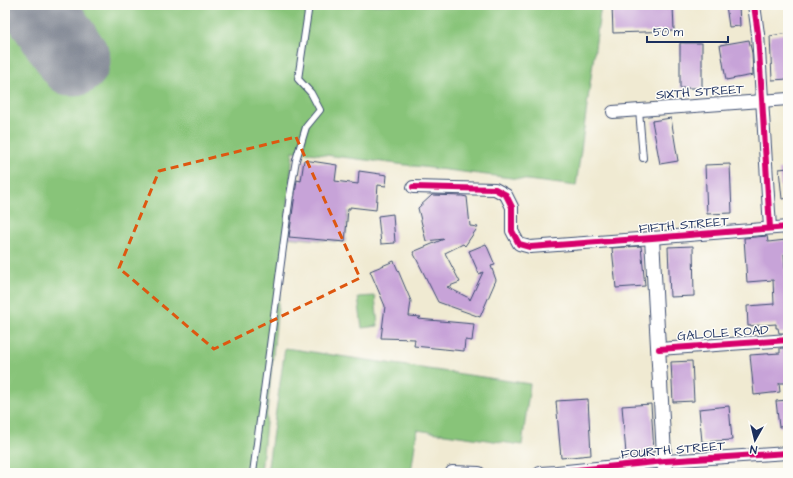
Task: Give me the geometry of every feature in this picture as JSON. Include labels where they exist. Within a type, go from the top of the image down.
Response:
[{"type":"street","points":[[754,5],[770,228]]},
{"type":"street","name":"SIXTH STREET","points":[[613,112],[788,99]]},
{"type":"street","name":"FIFTH STREET","points":[[414,187],[495,189],[506,195],[512,207],[512,231],[519,244],[530,247],[788,227]]},
{"type":"street","points":[[652,238],[665,467]]},
{"type":"street","name":"GALOLE ROAD","points":[[659,349],[788,340]]},
{"type":"street","name":"FOURTH STREET","points":[[540,473],[607,467],[665,467],[788,453]]},
{"type":"street","points":[[452,472],[479,473]]},
{"type":"lane","points":[[253,473],[296,160],[306,127],[320,110],[311,93],[298,79],[309,5]]},
{"type":"lane","points":[[639,110],[643,158]]},
{"type":"highlighted area","points":[[296,137],[360,278],[214,349],[119,268],[159,171]]},
{"type":"green space","points":[[5,5],[601,5],[576,186],[293,151],[288,206],[348,211],[345,242],[285,237],[261,473],[5,473]]},
{"type":"green space","points":[[375,296],[378,326],[362,328],[358,297]]},
{"type":"green space","points":[[285,348],[530,384],[522,445],[417,430],[411,473],[267,473]]},
{"type":"building","points":[[612,5],[673,5],[674,31],[613,33]]},
{"type":"building","points":[[726,5],[739,5],[740,26],[729,27]]},
{"type":"building","points":[[788,33],[788,79],[772,80],[770,36]]},
{"type":"building","points":[[749,40],[752,53],[753,75],[726,80],[720,45]]},
{"type":"building","points":[[680,43],[702,43],[702,88],[680,88]]},
{"type":"building","points":[[671,118],[678,161],[660,164],[652,121]]},
{"type":"building","points":[[304,160],[337,165],[335,181],[358,184],[359,171],[387,175],[386,186],[378,185],[376,210],[350,207],[350,209],[348,209],[345,242],[289,237],[297,180],[301,181]]},
{"type":"building","points":[[730,164],[732,213],[707,214],[705,165]]},
{"type":"building","points":[[788,168],[788,198],[782,199],[779,169]]},
{"type":"building","points":[[432,195],[467,197],[470,226],[478,227],[465,246],[463,244],[445,253],[460,282],[447,287],[469,298],[470,300],[483,272],[479,274],[469,251],[486,244],[495,265],[491,266],[496,280],[480,317],[438,302],[413,252],[444,239],[426,241],[418,208]]},
{"type":"building","points":[[393,214],[395,243],[381,244],[378,216]]},
{"type":"building","points":[[767,236],[768,242],[786,240],[787,254],[784,254],[786,281],[788,281],[788,333],[779,333],[778,328],[776,328],[776,324],[748,326],[747,306],[774,304],[773,280],[747,282],[744,238]]},
{"type":"building","points":[[641,246],[645,286],[616,288],[612,248]]},
{"type":"building","points":[[693,246],[694,296],[670,297],[668,247]]},
{"type":"building","points":[[394,261],[411,301],[409,316],[421,317],[418,319],[474,324],[472,341],[465,340],[464,351],[414,346],[415,339],[381,338],[385,306],[370,271]]},
{"type":"building","points":[[780,348],[788,348],[788,383],[779,383],[780,392],[754,395],[750,355],[780,353]]},
{"type":"building","points":[[692,361],[694,401],[673,402],[671,362]]},
{"type":"building","points":[[588,399],[591,455],[561,458],[556,401]]},
{"type":"building","points":[[788,400],[788,426],[779,427],[776,401]]},
{"type":"building","points":[[651,404],[654,452],[626,454],[622,406]]},
{"type":"building","points":[[729,406],[732,440],[702,442],[699,409]]},
{"type":"runway","points":[[37,5],[74,60]]},
{"type":"cycle path","points":[[754,5],[758,34],[770,228]]},
{"type":"cycle path","points":[[413,187],[495,189],[506,195],[512,207],[512,231],[519,244],[530,247],[788,227]]},
{"type":"cycle path","points":[[659,349],[788,340]]},
{"type":"cycle path","points":[[540,473],[665,461],[788,453]]}]
